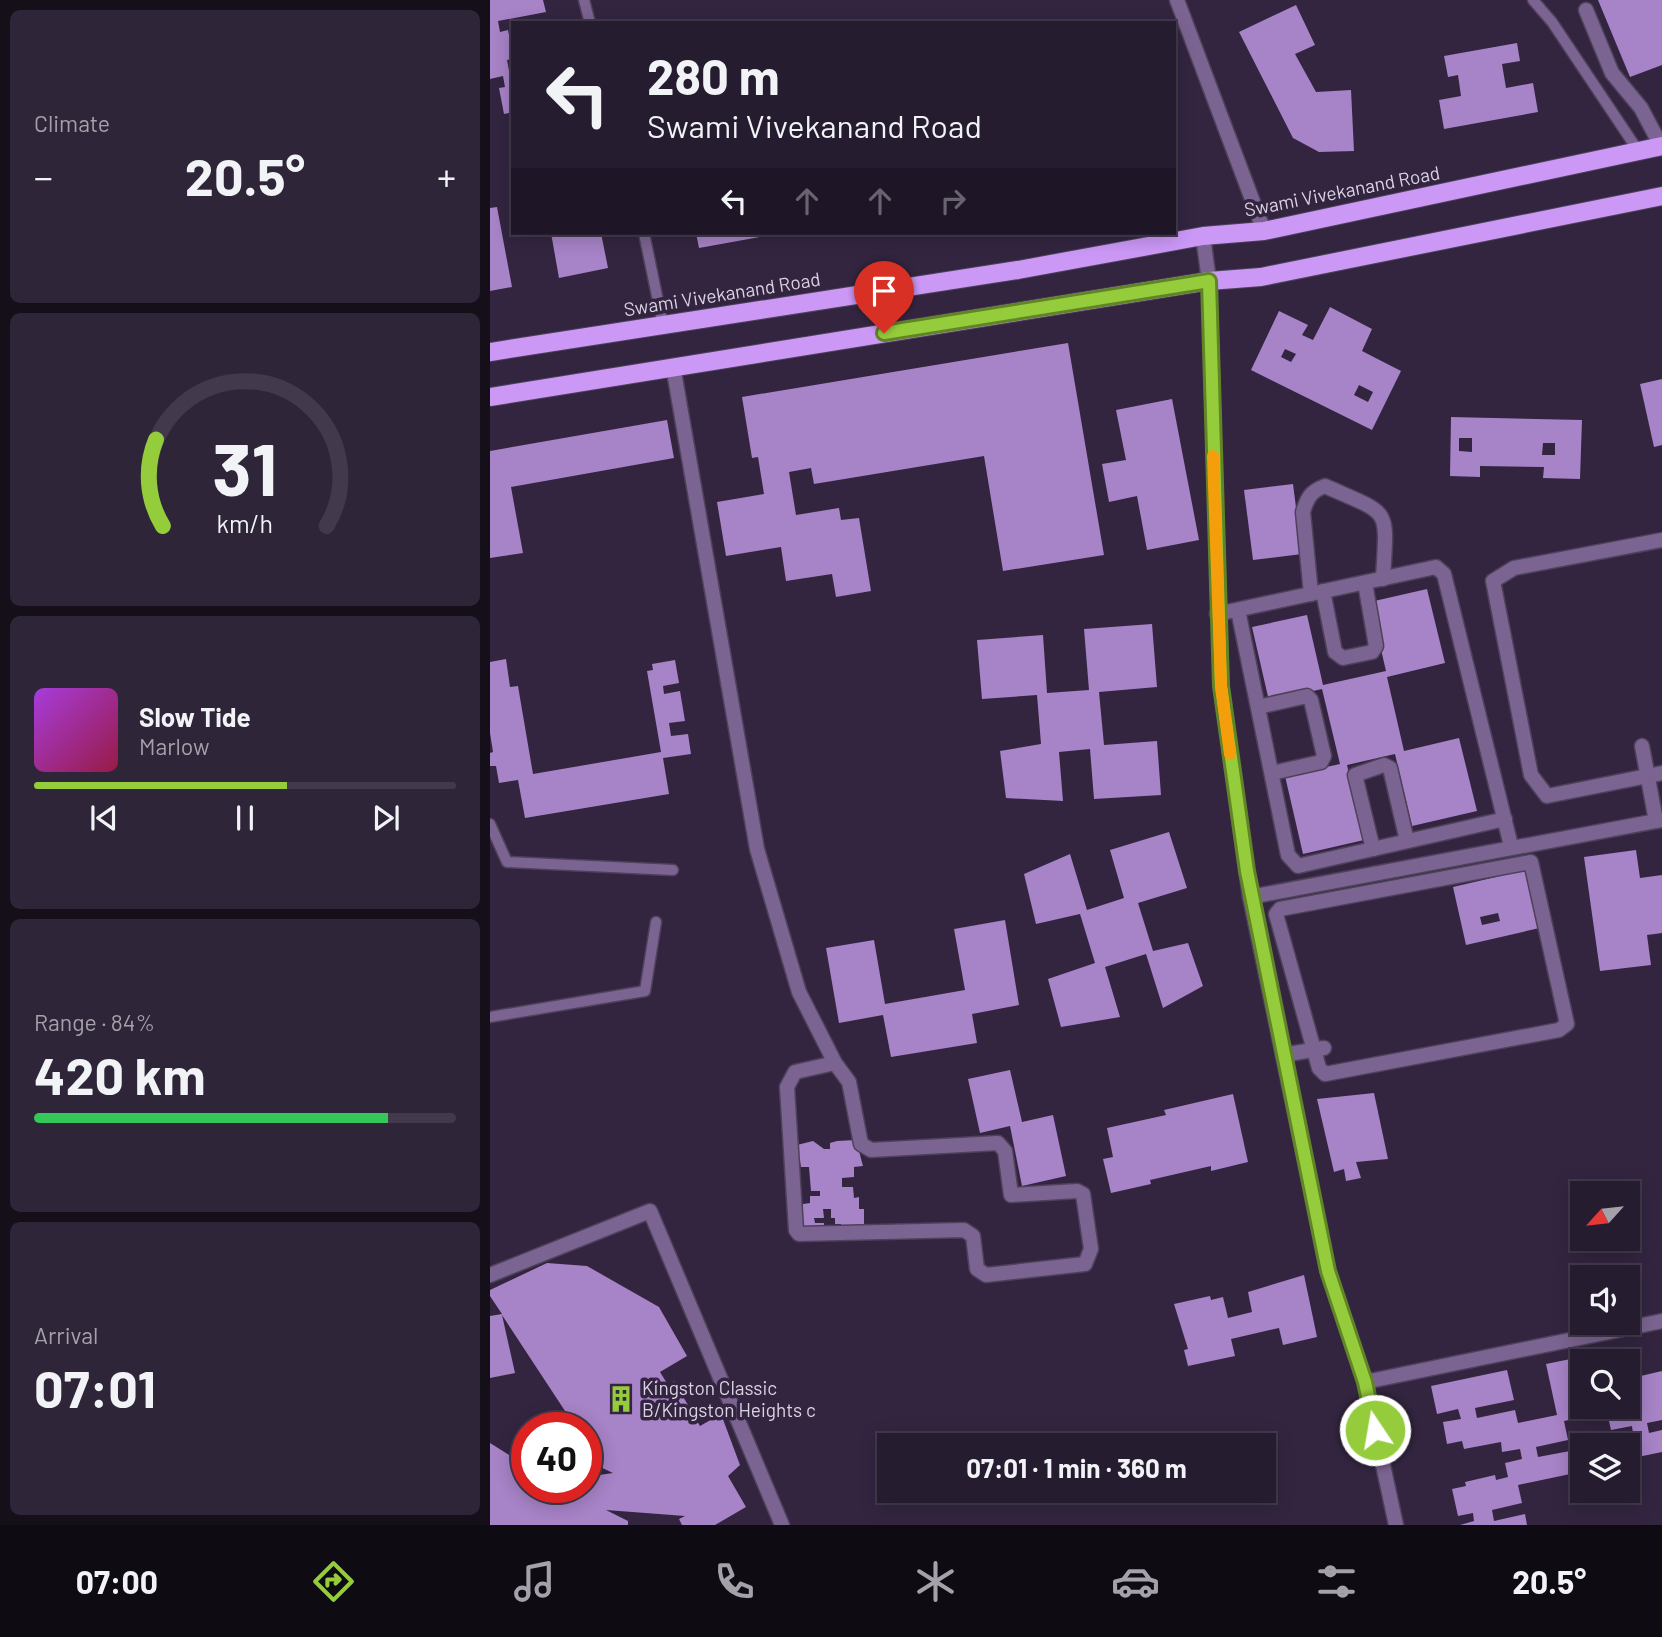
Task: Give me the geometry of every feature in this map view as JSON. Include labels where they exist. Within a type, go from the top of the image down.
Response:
[{"type":"main road","name":"Swami Vivekanand Road","points":[[490,352],[1018,270],[1203,236],[1264,231],[1661,146]]},
{"type":"main road","points":[[490,397],[1209,281],[1261,277],[1662,196]]},
{"type":"street","points":[[1177,0],[1264,231]]},
{"type":"street","points":[[1586,10],[1612,73],[1641,108],[1661,146]]},
{"type":"street","points":[[1203,236],[1209,281],[1221,686],[1251,897],[1328,1271],[1365,1382],[1396,1525]]},
{"type":"street","points":[[673,366],[757,849],[799,992],[835,1063],[849,1082],[859,1138],[865,1149],[999,1143],[1005,1151],[1011,1195],[1077,1191],[1083,1194],[1091,1249],[1085,1264],[986,1275],[977,1269],[974,1241],[964,1230],[799,1234],[796,1230],[787,1087],[795,1072],[835,1063]]},
{"type":"street","points":[[1365,583],[1376,646],[1372,652],[1343,658],[1335,652],[1317,593],[1303,512],[1306,500],[1314,490],[1325,486],[1379,510],[1386,523],[1383,579]]},
{"type":"street","points":[[1655,774],[1547,796],[1531,775],[1493,580],[1514,568],[1662,540]]},
{"type":"street","points":[[1217,614],[1436,567],[1444,574],[1511,846]]},
{"type":"street","points":[[1238,610],[1288,855],[1298,866],[1505,819]]},
{"type":"street","points":[[1258,708],[1307,696],[1311,699],[1324,756],[1321,762],[1272,773]]},
{"type":"street","points":[[1251,897],[1659,820],[1655,774],[1642,746]]},
{"type":"street","points":[[1373,849],[1355,775],[1384,765],[1390,768],[1407,841]]},
{"type":"street","points":[[1492,850],[1496,869]]},
{"type":"street","points":[[1531,862],[1535,868],[1567,1024],[1559,1030],[1325,1074],[1318,1068],[1319,1049],[1276,914],[1280,909],[1496,869],[1531,862]]},
{"type":"street","points":[[1283,1055],[1319,1049]]},
{"type":"street","points":[[490,1275],[650,1211],[782,1525]]},
{"type":"street","points":[[1365,1382],[1662,1321]]},
{"type":"lane","points":[[584,0],[589,21]]},
{"type":"lane","points":[[1533,0],[1552,22],[1637,149]]},
{"type":"lane","points":[[645,235],[663,324]]},
{"type":"lane","points":[[490,824],[507,862],[673,870]]},
{"type":"lane","points":[[490,1017],[645,991],[656,922]]},
{"type":"building","points":[[490,0],[543,0],[546,12],[498,21],[500,32],[508,30],[511,45],[511,59],[507,60],[511,76],[511,118],[509,113],[504,114],[499,88],[505,87],[503,76],[490,79]]},
{"type":"building","points":[[1598,0],[1662,0],[1662,65],[1630,77]]},
{"type":"building","points":[[1296,5],[1315,45],[1295,54],[1316,92],[1351,90],[1354,151],[1319,152],[1293,138],[1239,32]]},
{"type":"building","points":[[1517,43],[1520,61],[1502,64],[1506,88],[1533,83],[1538,112],[1444,129],[1439,100],[1461,96],[1458,75],[1448,77],[1444,56]]},
{"type":"building","points":[[497,207],[512,287],[490,291],[490,208]]},
{"type":"building","points":[[551,235],[601,235],[608,268],[559,278]]},
{"type":"building","points":[[696,235],[770,235],[699,248]]},
{"type":"building","points":[[1330,307],[1372,329],[1362,351],[1401,371],[1372,430],[1251,370],[1279,311],[1308,325],[1302,335],[1313,340]],"holes":[[[1285,349],[1296,354],[1291,362],[1281,357]],[[1359,385],[1373,392],[1368,402],[1354,395]]]},
{"type":"building","points":[[1068,343],[1104,555],[1003,571],[984,456],[814,484],[811,468],[789,472],[796,515],[839,508],[841,520],[859,518],[871,591],[836,597],[832,574],[786,581],[781,547],[726,556],[717,502],[764,494],[758,457],[752,458],[742,397]]},
{"type":"building","points":[[1662,379],[1662,445],[1654,447],[1640,384]]},
{"type":"building","points":[[1172,399],[1199,540],[1147,550],[1137,496],[1109,502],[1102,464],[1126,460],[1116,410]]},
{"type":"building","points":[[1451,417],[1582,420],[1580,479],[1543,478],[1544,467],[1480,466],[1480,477],[1450,476]],"holes":[[[1459,438],[1472,438],[1472,452],[1459,451]],[[1543,443],[1555,443],[1555,455],[1542,455]]]},
{"type":"building","points":[[667,420],[674,458],[511,487],[523,553],[490,558],[490,451]]},
{"type":"building","points":[[1293,484],[1302,554],[1253,560],[1244,490]]},
{"type":"building","points":[[1427,589],[1445,663],[1387,677],[1404,751],[1459,738],[1477,811],[1412,826],[1395,754],[1347,765],[1364,840],[1303,854],[1285,776],[1340,764],[1322,689],[1269,701],[1252,627],[1307,615],[1323,685],[1386,671],[1370,602]]},
{"type":"building","points":[[1152,624],[1157,687],[1099,692],[1104,745],[1157,741],[1161,795],[1094,799],[1090,749],[1059,752],[1063,801],[1006,798],[1000,751],[1041,744],[1037,695],[982,699],[977,640],[1043,635],[1047,693],[1089,690],[1084,629]]},
{"type":"building","points":[[506,659],[510,687],[518,686],[533,774],[661,752],[647,671],[653,670],[652,664],[675,660],[679,683],[663,686],[664,694],[680,691],[685,721],[669,723],[671,736],[688,734],[691,754],[663,758],[669,794],[525,818],[518,780],[499,783],[496,766],[490,766],[490,753],[493,752],[490,733],[490,662]]},
{"type":"building","points":[[1169,832],[1187,888],[1138,903],[1153,951],[1188,943],[1203,986],[1163,1008],[1146,954],[1105,967],[1120,1017],[1061,1027],[1048,979],[1095,963],[1080,914],[1036,924],[1024,874],[1070,854],[1087,910],[1124,898],[1110,850]]},
{"type":"building","points":[[1636,850],[1640,878],[1662,875],[1662,933],[1647,935],[1651,965],[1600,971],[1584,857]]},
{"type":"building","points":[[1530,869],[1544,927],[1466,945],[1453,887]],"holes":[[[1498,913],[1500,921],[1482,925],[1480,917]]]},
{"type":"building","points":[[1005,920],[1019,1005],[972,1014],[977,1043],[891,1057],[883,1015],[839,1023],[826,948],[874,940],[885,1004],[965,990],[954,929]]},
{"type":"building","points":[[1010,1070],[1022,1122],[1053,1115],[1066,1176],[1022,1186],[1010,1126],[980,1133],[968,1079]]},
{"type":"building","points":[[1374,1093],[1388,1159],[1356,1162],[1361,1178],[1346,1181],[1344,1169],[1334,1172],[1317,1099]]},
{"type":"building","points":[[1233,1094],[1248,1162],[1211,1171],[1211,1166],[1150,1180],[1151,1184],[1111,1193],[1103,1159],[1113,1157],[1107,1128],[1166,1115],[1164,1110]]},
{"type":"building","points":[[856,1140],[863,1166],[854,1167],[854,1177],[842,1178],[842,1187],[853,1187],[854,1198],[859,1197],[859,1209],[864,1209],[864,1229],[841,1229],[841,1224],[835,1224],[835,1218],[831,1218],[831,1209],[823,1209],[824,1218],[814,1218],[815,1223],[824,1223],[824,1230],[800,1231],[799,1213],[803,1212],[803,1204],[810,1203],[810,1196],[820,1196],[820,1191],[811,1191],[809,1167],[801,1167],[797,1145],[813,1141],[824,1149],[830,1149],[830,1143]]},
{"type":"building","name":"Kingston Classic B/Kingston Heights c","points":[[547,1263],[587,1266],[659,1307],[687,1356],[660,1372],[668,1385],[674,1381],[700,1426],[721,1414],[740,1465],[728,1476],[746,1507],[715,1525],[682,1525],[679,1519],[685,1516],[606,1510],[628,1521],[628,1525],[490,1525],[490,1443],[511,1456],[511,1503],[602,1503],[602,1475],[613,1473],[602,1468],[602,1412],[566,1412],[502,1315],[515,1373],[490,1378],[490,1316],[502,1314],[490,1296],[490,1290]]},
{"type":"building","points":[[1304,1275],[1317,1337],[1283,1345],[1279,1328],[1231,1339],[1235,1356],[1188,1366],[1184,1350],[1188,1349],[1174,1304],[1210,1296],[1211,1300],[1223,1297],[1228,1318],[1252,1312],[1248,1292]]},
{"type":"building","points":[[1570,1359],[1570,1419],[1574,1419],[1564,1421],[1568,1440],[1536,1447],[1538,1457],[1570,1451],[1570,1474],[1518,1485],[1522,1503],[1492,1510],[1494,1521],[1525,1514],[1527,1525],[1460,1525],[1474,1521],[1473,1513],[1458,1516],[1452,1489],[1466,1486],[1465,1482],[1495,1475],[1496,1480],[1508,1477],[1505,1463],[1522,1459],[1520,1449],[1502,1452],[1501,1442],[1464,1449],[1462,1441],[1447,1444],[1443,1422],[1461,1419],[1458,1409],[1437,1414],[1431,1386],[1507,1370],[1514,1400],[1475,1408],[1477,1418],[1515,1410],[1518,1423],[1557,1415],[1546,1364]]},
{"type":"building","points":[[1662,1371],[1662,1420],[1647,1423],[1649,1433],[1662,1430],[1662,1452],[1640,1457],[1640,1433],[1633,1433],[1632,1426],[1611,1430],[1609,1419],[1640,1419],[1640,1376]]},
{"type":"slow traffic","points":[[1213,456],[1221,686],[1230,754]]},
{"type":"place","name":"Kingston Classic B/Kingston Heights c","points":[[621,1399]]},
{"type":"route","points":[[884,333],[1209,281],[1221,686],[1247,871],[1328,1271],[1365,1382],[1375,1430]]}]
